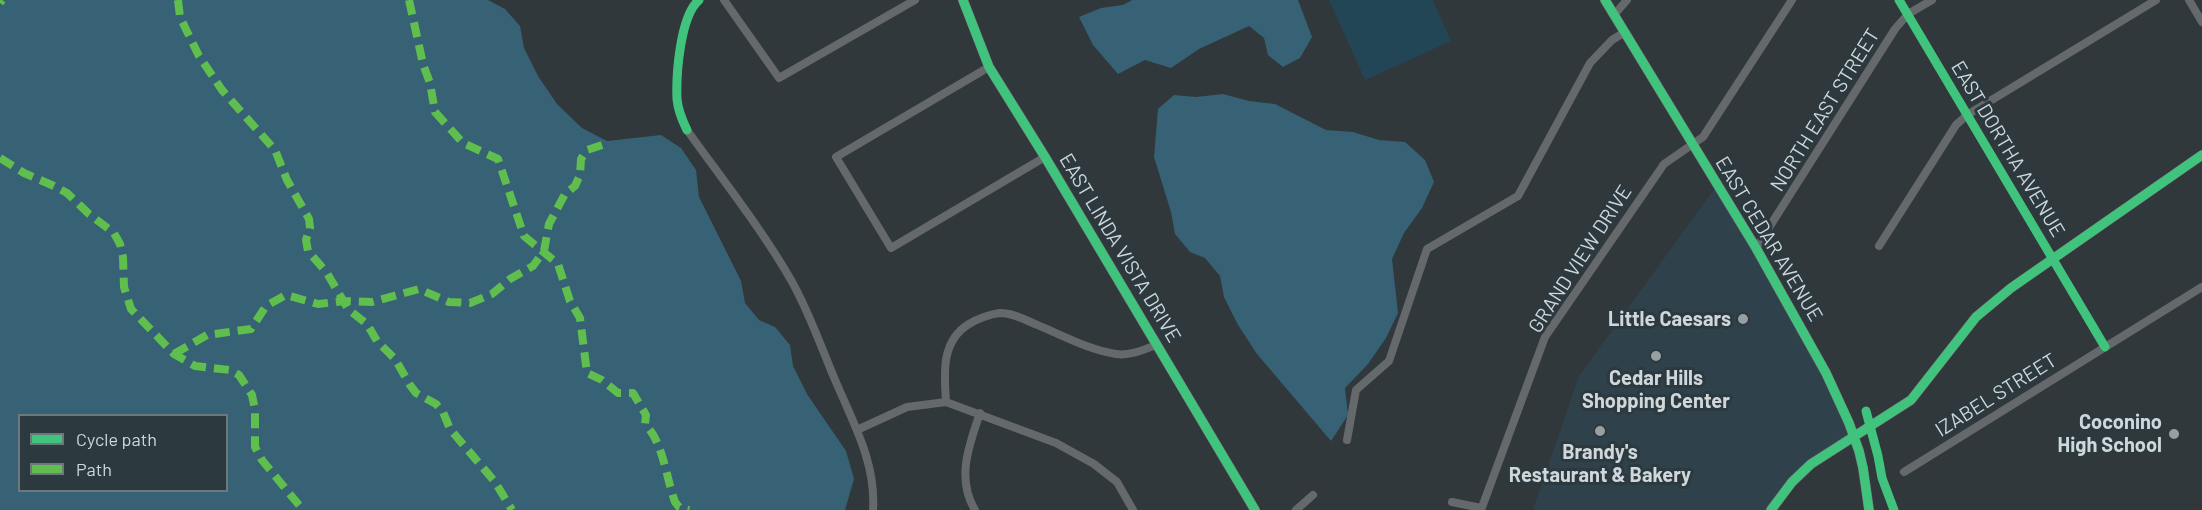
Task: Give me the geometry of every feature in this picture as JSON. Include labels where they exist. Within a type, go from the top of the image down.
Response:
[{"type":"street","points":[[699,0],[693,4],[686,20],[682,39],[677,99],[680,114],[687,130],[777,257],[792,283],[870,463],[874,491],[873,510]]},
{"type":"street","points":[[724,0],[778,78],[915,0]]},
{"type":"street","name":"EAST LINDA VISTA DRIVE","points":[[963,0],[988,67],[1045,157],[1255,510]]},
{"type":"street","name":"EAST CEDAR AVENUE","points":[[1605,0],[1756,248],[1826,373],[1854,436],[1863,468],[1869,510]]},
{"type":"street","points":[[1614,15],[1627,0]]},
{"type":"street","name":"GRAND VIEW DRIVE","points":[[1481,509],[1545,337],[1664,164],[1703,137],[1792,0]]},
{"type":"street","name":"EAST DORTHA AVENUE","points":[[1899,0],[2105,347]]},
{"type":"street","name":"NORTH EAST STREET","points":[[1756,248],[1895,29],[1908,14],[1932,0]]},
{"type":"street","points":[[1880,246],[1956,125],[1967,115],[2156,0]]},
{"type":"street","points":[[2188,0],[2202,22]]},
{"type":"street","points":[[1347,440],[1356,390],[1389,361],[1426,249],[1518,196],[1590,63],[1612,40],[1625,32]]},
{"type":"street","points":[[988,67],[836,157],[891,248],[1045,157]]},
{"type":"street","points":[[1771,510],[1792,482],[1811,464],[1911,400],[1977,317],[2011,288],[2202,154]]},
{"type":"street","name":"IZABEL STREET","points":[[1904,472],[2202,287]]},
{"type":"street","points":[[946,402],[944,369],[951,344],[965,326],[987,316],[999,313],[1016,316],[1093,348],[1115,354],[1126,355],[1156,345]]},
{"type":"street","points":[[857,430],[907,407],[946,402],[1056,443],[1094,464],[1117,482],[1133,510]]},
{"type":"street","points":[[975,510],[966,488],[964,469],[967,451],[980,413]]},
{"type":"street","points":[[1296,510],[1313,495]]},
{"type":"street","points":[[1452,502],[1481,509]]},
{"type":"shaded area","points":[[0,0],[488,0],[505,9],[520,26],[524,48],[538,76],[557,104],[582,128],[607,141],[661,135],[681,148],[696,170],[699,197],[741,281],[745,303],[759,320],[775,327],[790,345],[793,366],[807,394],[846,451],[854,479],[845,510],[0,510]]},
{"type":"shaded area","points":[[1132,0],[1298,0],[1312,37],[1300,58],[1283,67],[1268,55],[1264,38],[1249,26],[1199,49],[1171,68],[1145,60],[1118,74],[1093,45],[1079,17],[1101,8],[1123,5]]},
{"type":"shaded area","points":[[1329,0],[1433,0],[1451,41],[1365,80]]},
{"type":"shaded area","points":[[1223,94],[1249,101],[1275,104],[1326,130],[1353,132],[1379,140],[1405,142],[1425,160],[1434,182],[1422,208],[1404,233],[1392,259],[1398,313],[1386,338],[1368,364],[1345,388],[1348,415],[1331,441],[1257,354],[1238,325],[1224,297],[1220,276],[1205,258],[1190,252],[1175,234],[1171,212],[1154,157],[1158,109],[1174,95],[1196,97]]},
{"type":"shaded area","points":[[1717,185],[1756,248],[1854,436],[1811,464],[1771,510],[1533,510],[1579,376]]},
{"type":"marked path","points":[[178,0],[180,17],[199,56],[222,90],[275,150],[287,180],[309,219],[310,228],[306,240],[308,251],[327,273],[348,309],[367,324],[377,341],[395,359],[416,393],[436,404],[443,412],[450,429],[495,482],[512,510]]},
{"type":"marked path","points":[[409,0],[435,112],[463,143],[498,159],[524,236],[558,264],[570,301],[580,318],[587,373],[602,380],[618,393],[633,393],[646,415],[645,424],[660,450],[675,502],[679,507],[689,510]]},
{"type":"marked path","points":[[174,354],[207,335],[251,329],[266,306],[286,295],[318,304],[344,301],[372,302],[419,289],[449,302],[470,303],[492,294],[510,279],[533,266],[544,251],[549,224],[565,194],[575,186],[580,175],[581,159],[587,150],[608,143]]},
{"type":"marked path","points":[[0,158],[24,173],[67,193],[114,233],[123,257],[124,287],[131,309],[174,354],[195,366],[230,370],[239,375],[252,395],[255,410],[255,447],[262,460],[303,510]]},
{"type":"cycle path","points":[[687,130],[678,107],[677,76],[683,32],[687,19],[699,0]]},
{"type":"cycle path","points":[[963,0],[989,67],[1255,510]]},
{"type":"cycle path","points":[[1605,0],[1756,248],[1826,373],[1859,451],[1869,510]]},
{"type":"cycle path","points":[[1899,0],[2105,347]]},
{"type":"cycle path","points":[[1771,510],[1792,482],[1811,464],[1911,400],[1976,317],[2011,288],[2202,155]]},
{"type":"cycle path","points":[[1866,411],[1882,478],[1894,510]]},
{"type":"place","name":"Little Caesars","points":[[1743,319]]},
{"type":"place","name":"Cedar Hills Shopping Center","points":[[1656,356]]},
{"type":"place","name":"Brandy's Restaurant & Bakery","points":[[1600,431]]},
{"type":"place","name":"Coconino High School","points":[[2174,434]]}]
